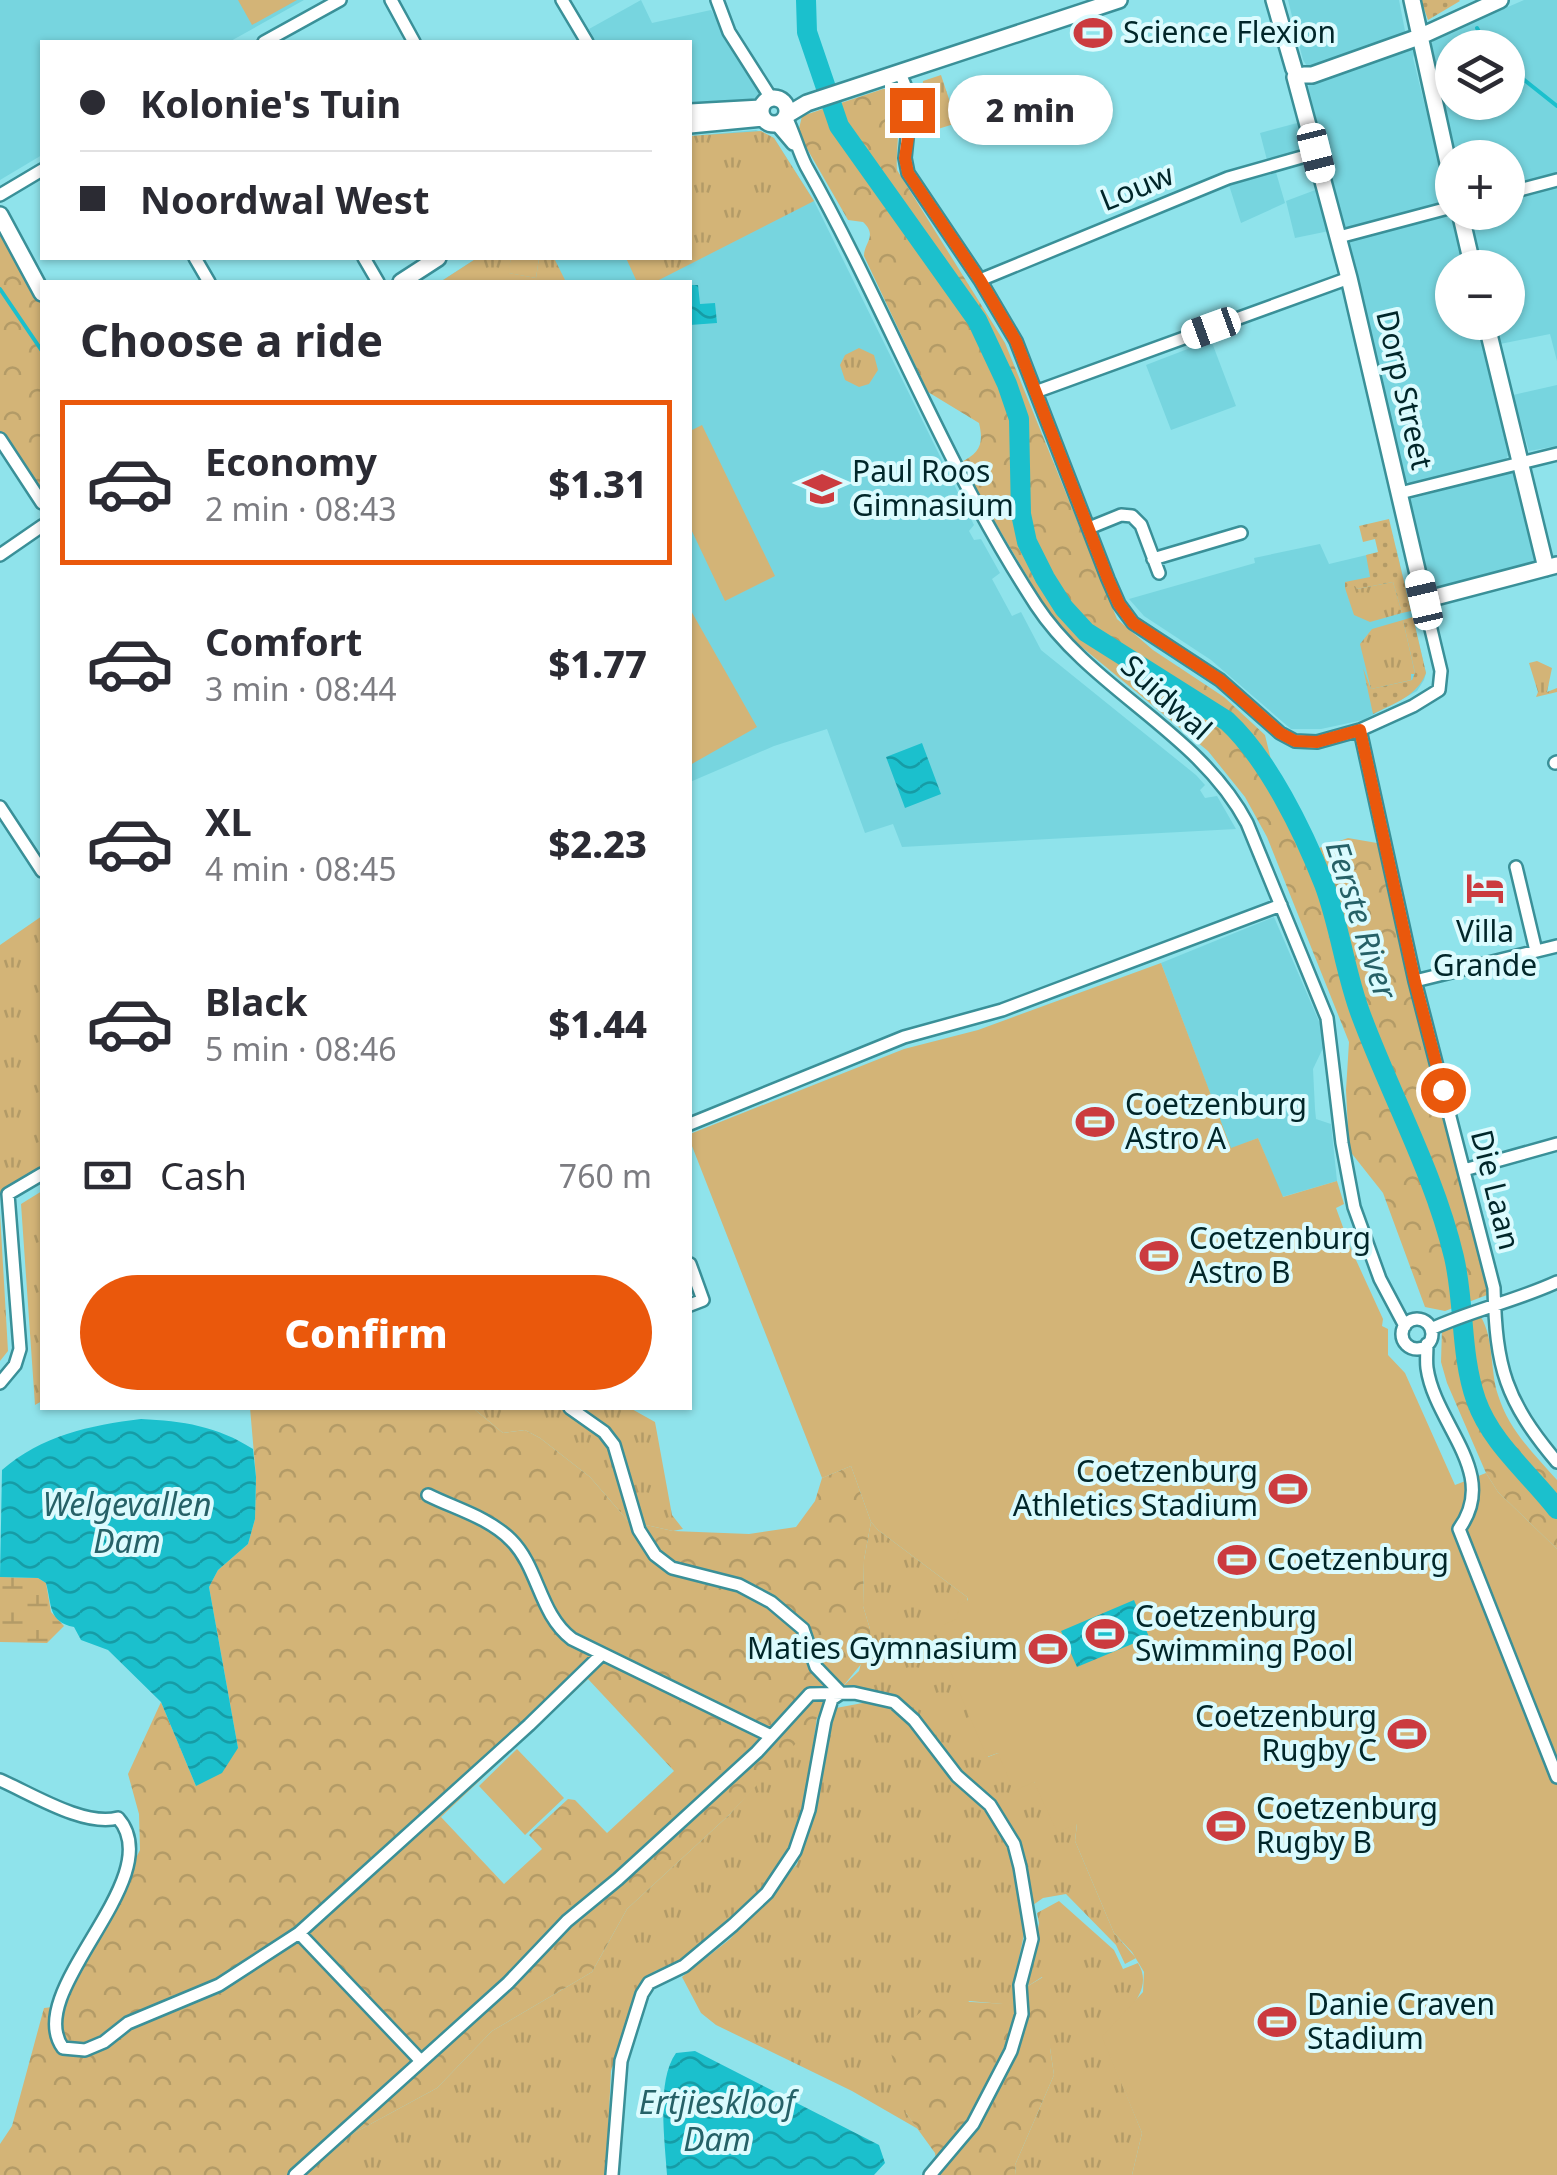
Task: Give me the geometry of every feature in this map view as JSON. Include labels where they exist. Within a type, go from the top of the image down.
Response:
[{"type":"street","points":[[268,40],[340,0]]},
{"type":"street","points":[[391,0],[413,40]]},
{"type":"street","points":[[562,0],[585,40]]},
{"type":"street","name":"Suidwal","points":[[717,0],[729,32],[850,243],[965,488],[1036,604],[1060,636],[1205,766],[1231,796],[1247,823],[1328,1018],[1342,1143],[1354,1207],[1380,1280],[1404,1326]]},
{"type":"street","points":[[692,125],[776,112],[807,103],[1120,0]]},
{"type":"street","name":"Dorp Street","points":[[1274,0],[1299,73]]},
{"type":"street","name":"Dorp Street","points":[[1284,0],[1304,105],[1440,671],[1439,690],[1360,730]]},
{"type":"street","points":[[1412,0],[1443,140]]},
{"type":"street","points":[[1299,73],[1312,75],[1419,37],[1500,0]]},
{"type":"street","points":[[900,73],[911,100],[905,158],[908,173],[1016,341],[1119,604],[1133,623],[1220,680],[1280,733],[1295,741],[1317,742],[1360,730]]},
{"type":"street","points":[[692,112],[776,112]]},
{"type":"street","name":"Louw","points":[[980,280],[1228,178],[1316,153]]},
{"type":"street","points":[[0,195],[40,171]]},
{"type":"street","points":[[1525,188],[1557,180]]},
{"type":"street","points":[[1338,238],[1435,211]]},
{"type":"street","points":[[0,215],[40,290]]},
{"type":"street","points":[[404,280],[435,260]]},
{"type":"street","points":[[1038,392],[1348,278]]},
{"type":"street","points":[[1424,600],[1551,567],[1490,340]]},
{"type":"street","points":[[0,439],[40,500]]},
{"type":"street","points":[[1400,493],[1557,454]]},
{"type":"street","points":[[1089,528],[1122,515],[1132,516],[1141,525],[1159,573]]},
{"type":"street","points":[[0,555],[40,527]]},
{"type":"street","points":[[1153,558],[1241,533]]},
{"type":"street","name":"Die Laan","points":[[1360,730],[1415,982],[1494,1288],[1508,1391],[1527,1426],[1557,1462]]},
{"type":"street","points":[[0,807],[40,868]]},
{"type":"street","points":[[1516,867],[1536,951]]},
{"type":"street","points":[[692,1123],[904,1037],[1002,1010],[1281,905]]},
{"type":"street","points":[[1415,982],[1557,946]]},
{"type":"street","points":[[1464,1170],[1557,1144]]},
{"type":"street","points":[[0,1384],[16,1365],[20,1349],[4,1196],[40,1175]]},
{"type":"street","points":[[692,1270],[703,1300],[692,1304]]},
{"type":"street","points":[[1421,1347],[1404,1340],[1404,1326],[1418,1320],[1434,1327],[1517,1300],[1557,1282]]},
{"type":"street","points":[[1421,1347],[1431,1339],[1434,1327]]},
{"type":"street","points":[[1421,1347],[1432,1387],[1473,1480],[1471,1509],[1458,1530],[1557,1777]]},
{"type":"street","points":[[573,1410],[604,1432],[614,1446],[638,1530],[654,1555],[672,1568],[739,1585],[771,1602],[803,1629],[816,1667],[841,1693]]},
{"type":"street","points":[[428,1494],[477,1515],[510,1540],[560,1630],[600,1656],[771,1736]]},
{"type":"street","points":[[0,1780],[84,1817],[102,1821],[118,1818],[130,1840],[130,1861],[124,1878],[59,2006],[54,2025],[63,2048],[85,2050],[104,2042],[128,2023],[219,1985],[299,1933],[600,1656]]},
{"type":"street","points":[[612,2175],[622,2061],[642,1994],[649,1983],[684,1966],[733,1925],[767,1893],[796,1852],[809,1810],[825,1721],[832,1700],[841,1693]]},
{"type":"street","points":[[295,2175],[508,1983],[567,1921],[618,1879],[771,1736],[810,1694],[841,1693],[894,1702],[914,1720],[957,1776],[990,1805],[1014,1844],[1032,1921],[1032,1939],[1020,1986],[1022,2014],[1011,2051],[972,2124],[930,2175]]},
{"type":"street","points":[[299,1933],[420,2060]]},
{"type":"shaded area","points":[[0,0],[304,0],[233,40],[40,40],[40,156],[0,180]]},
{"type":"shaded area","points":[[641,0],[652,23],[711,10],[760,93],[757,101],[692,108],[692,40],[595,40],[589,29]]},
{"type":"shaded area","points":[[1288,0],[1399,0],[1406,36],[1309,69],[1303,60]]},
{"type":"shaded area","points":[[1524,0],[1557,0],[1557,174],[1525,181],[1525,140],[1451,140],[1446,120],[1525,120],[1525,30],[1455,30]]},
{"type":"shaded area","points":[[1435,39],[1435,75],[1429,50]]},
{"type":"shaded area","points":[[1409,47],[1415,52],[1413,58],[1435,147],[1435,205],[1344,229],[1308,86],[1316,80],[1396,55]]},
{"type":"shaded area","points":[[1301,122],[1304,149],[1267,160],[1260,133]]},
{"type":"shaded area","name":"Paul Roos Gimnasium","points":[[756,130],[774,138],[814,201],[974,525],[969,531],[974,540],[981,539],[1000,573],[992,579],[1012,616],[1021,612],[1041,650],[1196,775],[1205,785],[1200,790],[1205,798],[1217,796],[1236,829],[902,847],[893,824],[865,833],[827,729],[774,746],[692,781],[692,280],[443,280],[474,260],[692,260],[692,136]]},
{"type":"shaded area","points":[[1275,169],[1285,203],[1241,223],[1228,182]]},
{"type":"shaded area","points":[[1557,186],[1557,361],[1550,334],[1525,339],[1525,250],[1478,250],[1473,230],[1525,230],[1525,194]]},
{"type":"shaded area","points":[[1318,189],[1329,231],[1295,238],[1286,201]]},
{"type":"shaded area","points":[[1435,217],[1435,230],[1457,230],[1462,250],[1435,250],[1435,340],[1484,340],[1511,450],[1506,459],[1410,483],[1404,481],[1347,248],[1350,240]]},
{"type":"shaded area","points":[[1211,340],[1236,406],[1171,430],[1146,365]]},
{"type":"shaded area","points":[[1557,385],[1557,446],[1529,451],[1513,395]]},
{"type":"shaded area","points":[[1511,471],[1517,476],[1536,560],[1444,587],[1432,586],[1427,580],[1408,503]]},
{"type":"shaded area","points":[[1320,544],[1329,564],[1396,548],[1426,673],[1417,691],[1363,720],[1321,729],[1291,729],[1211,660],[1144,616],[1129,599],[1255,563],[1254,558]]},
{"type":"shaded area","points":[[1274,917],[1324,1033],[1324,1046],[1313,1069],[1315,1109],[1316,1119],[1331,1124],[1337,1181],[1282,1197],[1258,1138],[1231,1149],[1161,963]]},
{"type":"green space","points":[[238,0],[297,0],[252,25]]},
{"type":"green space","points":[[1421,0],[1459,0],[1460,1],[1428,20]]},
{"type":"green space","points":[[941,75],[957,123],[919,135],[923,81]]},
{"type":"green space","points":[[891,89],[898,106],[897,170],[1005,343],[1117,619],[1153,650],[1224,697],[1265,735],[1272,764],[1319,848],[1348,838],[1377,843],[1485,1273],[1487,1295],[1445,1311],[1425,1307],[1383,1193],[1349,1150],[1349,1042],[1267,837],[1245,797],[1208,751],[1078,644],[1047,610],[960,463],[979,447],[979,423],[928,392],[864,256],[870,235],[867,227],[863,222],[848,220],[798,133],[802,116]]},
{"type":"green space","points":[[761,131],[774,138],[814,201],[659,280],[636,280],[627,260],[692,260],[692,136]]},
{"type":"green space","points":[[0,226],[40,301],[40,491],[0,432]]},
{"type":"green space","points":[[474,260],[511,260],[509,273],[536,278],[539,260],[555,260],[565,280],[443,280]]},
{"type":"green space","points":[[511,260],[539,260],[536,278],[508,273]]},
{"type":"green space","points":[[859,348],[874,355],[878,370],[869,384],[859,387],[845,380],[840,365],[845,355]]},
{"type":"green space","points":[[702,425],[775,576],[725,601],[692,531],[692,430]]},
{"type":"green space","points":[[1389,519],[1411,611],[1402,613],[1393,582],[1345,588],[1345,582],[1370,577],[1366,555],[1378,552],[1375,539],[1363,542],[1359,526]]},
{"type":"green space","points":[[1393,582],[1402,613],[1370,622],[1354,615],[1345,588]]},
{"type":"green space","points":[[692,613],[757,727],[692,764]]},
{"type":"green space","points":[[1413,617],[1426,673],[1411,693],[1373,714],[1363,668],[1371,689],[1412,680],[1415,673],[1403,620]]},
{"type":"green space","points":[[1403,620],[1415,674],[1411,674],[1411,680],[1371,689],[1360,644],[1372,629]]},
{"type":"green space","points":[[1537,661],[1552,668],[1547,692],[1557,688],[1557,692],[1536,697],[1529,663]]},
{"type":"green space","points":[[40,917],[40,1169],[0,1193],[0,945]]},
{"type":"green space","name":"Coetzenburg","points":[[1161,963],[1231,1148],[1258,1138],[1283,1197],[1337,1181],[1344,1204],[1336,1208],[1383,1319],[1382,1326],[1388,1329],[1388,1355],[1405,1373],[1455,1485],[1486,1473],[1498,1492],[1557,1549],[1557,2175],[1132,2175],[1142,2133],[1102,2037],[1143,1992],[1144,1972],[1114,1933],[1075,1841],[1077,1824],[1057,1832],[1034,1782],[1014,1791],[998,1753],[987,1757],[948,1666],[939,1633],[943,1625],[957,1619],[959,1606],[967,1597],[878,1530],[871,1522],[851,1466],[822,1478],[692,1146],[692,1133],[904,1049],[978,1030]]},
{"type":"green space","points":[[40,1192],[40,1402],[35,1405],[21,1204]]},
{"type":"green space","points":[[0,1213],[8,1351],[0,1361]]},
{"type":"green space","points":[[1474,1315],[1481,1317],[1485,1326],[1496,1385],[1508,1419],[1557,1480],[1557,1549],[1498,1492],[1447,1383],[1441,1362],[1442,1329]]},
{"type":"green space","points":[[250,1410],[475,1410],[503,1433],[525,1430],[540,1438],[590,1477],[628,1521],[673,1531],[749,1534],[796,1527],[815,1501],[822,1478],[851,1466],[871,1522],[864,1560],[863,1606],[871,1652],[799,1740],[729,1815],[627,1909],[592,1972],[492,2031],[437,2088],[330,2146],[304,2175],[0,2175],[0,2144],[12,2126],[44,2008],[62,2006],[140,1850],[139,1814],[128,1774],[161,1702],[196,1786],[238,1748],[209,1587],[218,1570],[248,1544],[255,1519]],"holes":[[[588,1679],[674,1771],[607,1833],[575,1800],[568,1799],[529,1835],[542,1849],[504,1884],[441,1817]]]},
{"type":"green space","points":[[475,1410],[634,1410],[655,1422],[672,1515],[683,1529],[673,1531],[628,1521],[590,1477],[540,1438],[525,1430],[503,1433]]},
{"type":"green space","points":[[871,1522],[967,1597],[988,1757],[998,1753],[1077,1823],[1075,1841],[1114,1933],[1136,1958],[1125,1964],[1116,1945],[1066,1894],[1043,1898],[1033,1905],[1022,1849],[961,1776],[913,1709],[887,1693],[841,1688],[859,1671],[870,1629],[863,1606],[864,1560]]},
{"type":"green space","points":[[0,1577],[38,1578],[46,1583],[51,1612],[64,1626],[47,1643],[0,1642]]},
{"type":"green space","points":[[868,1702],[906,1720],[950,1777],[976,1797],[988,1813],[1010,1854],[1024,1914],[1014,2005],[969,2001],[906,2113],[918,2129],[852,2091],[716,2025],[701,2013],[682,1977],[730,1939],[797,1864],[806,1839],[828,1724],[836,1708]]},
{"type":"green space","points":[[817,1717],[797,1839],[769,1883],[704,1943],[678,1962],[655,1971],[639,1988],[611,2071],[606,2175],[304,2175],[330,2146],[437,2088],[492,2031],[592,1972],[627,1909],[729,1815]]},
{"type":"green space","points":[[517,1749],[564,1798],[525,1835],[479,1786]]},
{"type":"green space","points":[[1059,1901],[1114,1950],[1123,1969],[1138,1963],[1142,1974],[1140,1994],[1103,2037],[1142,2133],[1132,2175],[1016,2175],[1015,2165],[1054,2075],[1049,1988],[1042,1977],[1028,1986],[1039,1923],[1037,1913]]},
{"type":"green space","points":[[1043,1977],[1050,1988],[1054,2075],[1015,2165],[1016,2175],[938,2175],[935,2153],[906,2113],[891,2053],[905,2026],[934,2000],[1027,2005],[1028,1986]]},
{"type":"water","points":[[692,285],[698,285],[700,304],[715,303],[717,323],[692,325]]},
{"type":"water","points":[[922,743],[941,794],[905,808],[886,757]]},
{"type":"water","name":"Welgevallen Dam","points":[[141,1419],[199,1426],[253,1449],[255,1519],[248,1544],[218,1570],[209,1587],[238,1748],[222,1773],[196,1786],[161,1702],[108,1650],[81,1640],[74,1627],[55,1617],[46,1583],[38,1578],[0,1577],[2,1470],[33,1449],[67,1434]]},
{"type":"water","name":"Coetzenburg Swimming Pool","points":[[1134,1600],[1149,1637],[1077,1667],[1061,1631]]},
{"type":"water","name":"Ertjieskloof Dam","points":[[695,2051],[879,2145],[885,2163],[874,2175],[667,2175],[663,2112],[666,2079],[676,2053]]},
{"type":"waterway","name":"Eerste River","points":[[806,0],[807,32],[839,126],[977,320],[1007,384],[1019,419],[1021,514],[1027,542],[1045,578],[1064,608],[1086,632],[1227,721],[1270,775],[1295,819],[1330,900],[1361,1015],[1424,1165],[1445,1226],[1454,1257],[1467,1365],[1476,1400],[1501,1444],[1557,1509]]},
{"type":"waterway","points":[[1525,81],[1557,106]]},
{"type":"waterway","points":[[0,289],[40,348]]},
{"type":"place","name":"Science Flexion","points":[[1093,33]]},
{"type":"place","name":"Paul Roos Gimnasium","points":[[822,489]]},
{"type":"place","name":"Villa Grande","points":[[1485,888]]},
{"type":"place","name":"Coetzenburg Astro A","points":[[1095,1122]]},
{"type":"place","name":"Coetzenburg Astro B","points":[[1159,1256]]},
{"type":"place","name":"Coetzenburg Athletics Stadium","points":[[1288,1489]]},
{"type":"place","name":"Coetzenburg","points":[[1237,1560]]},
{"type":"place","name":"Coetzenburg Swimming Pool","points":[[1105,1634]]},
{"type":"place","name":"Maties Gymnasium","points":[[1048,1649]]},
{"type":"place","name":"Coetzenburg Rugby C","points":[[1407,1734]]},
{"type":"place","name":"Coetzenburg Rugby B","points":[[1226,1826]]},
{"type":"place","name":"Danie Craven Stadium","points":[[1277,2022]]},
{"type":"route","points":[[912,110],[905,158],[908,173],[1016,341],[1108,579],[1126,614],[1146,633],[1220,680],[1280,733],[1295,741],[1317,742],[1360,730],[1415,982],[1443,1090]]}]
